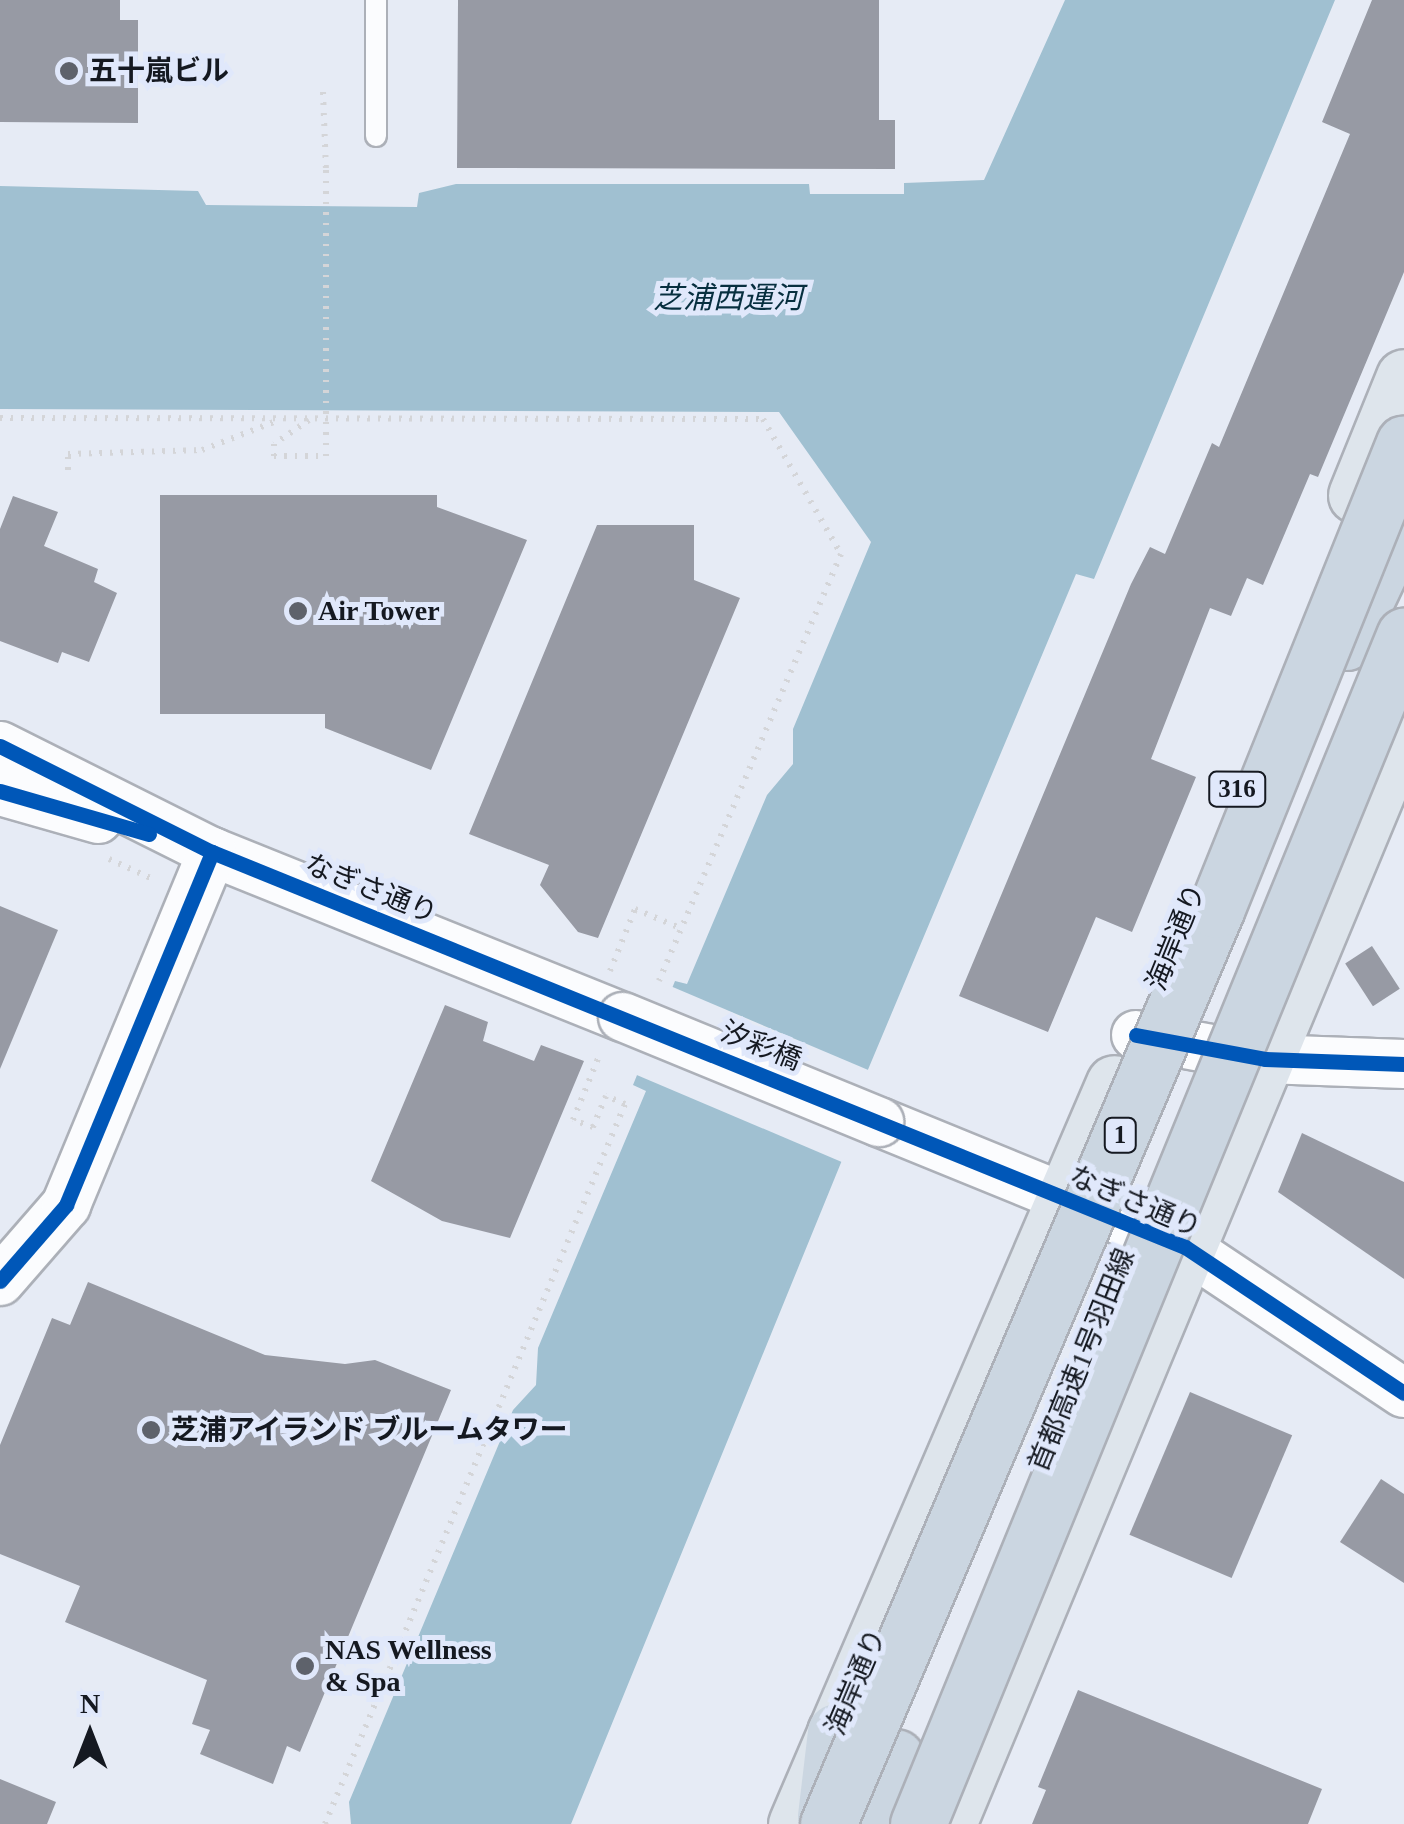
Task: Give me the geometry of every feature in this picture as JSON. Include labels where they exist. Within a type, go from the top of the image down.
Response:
[{"type":"highway","name":"首都高速1号羽田線","points":[[826,1824],[1216,910],[1404,443]]},
{"type":"highway","points":[[875,1824],[896,1756],[1244,933],[1390,623],[1404,520]]},
{"type":"highway","points":[[1220,832],[1390,623]]},
{"type":"highway","name":"首都高速1号羽田線","points":[[918,1824],[1390,623]]},
{"type":"highway","points":[[826,1824],[835,1732]]},
{"type":"main road","name":"海岸通り","points":[[796,1824],[1136,1034],[1404,378]]},
{"type":"main road","points":[[948,1824],[1404,726]]},
{"type":"street","name":"なぎさ通り","points":[[0,746],[212,852],[610,1016]]},
{"type":"street","name":"なぎさ通り","points":[[0,791],[212,852]]},
{"type":"street","points":[[0,1281],[66,1205],[212,852]]},
{"type":"street","name":"汐彩橋","points":[[610,1016],[880,1122]]},
{"type":"street","points":[[1136,1034],[1264,1059],[1404,1064]]},
{"type":"street","name":"なぎさ通り","points":[[880,1122],[1186,1247],[1404,1393]]},
{"type":"lane","points":[[376,0],[376,136]]},
{"type":"path","points":[[310,419],[274,444],[274,456],[326,456],[326,170],[322,92]]},
{"type":"path","points":[[0,418],[764,419],[841,554],[659,980]]},
{"type":"path","points":[[68,470],[68,454],[202,450],[248,437],[280,419]]},
{"type":"path","points":[[325,1824],[625,1104],[606,1096],[593,1127],[573,1120],[610,1016],[636,909],[680,928]]},
{"type":"water","name":"芝浦西運河","points":[[1065,0],[1335,0],[1094,579],[1076,574],[867,1072],[876,1077],[571,1824],[351,1824],[349,1802],[513,1410],[536,1385],[538,1348],[646,1091],[633,1085],[675,981],[687,984],[767,795],[793,764],[793,729],[871,542],[779,412],[0,409],[0,186],[198,191],[206,205],[417,207],[419,193],[456,184],[809,184],[810,194],[904,194],[904,183],[984,180]]},
{"type":"pier","points":[[668,985],[881,1075],[844,1163],[631,1072]]},
{"type":"building","name":"五十嵐ビル","points":[[0,0],[120,0],[120,20],[138,20],[138,123],[0,122]]},
{"type":"building","points":[[458,0],[879,0],[879,120],[895,120],[895,169],[457,168]]},
{"type":"building","points":[[1372,0],[1404,0],[1404,272],[1318,477],[1310,474],[1263,585],[1247,578],[1231,616],[1210,608],[1151,759],[1196,777],[1132,932],[1096,917],[1048,1032],[959,996],[1131,584],[1150,547],[1165,554],[1212,443],[1219,447],[1350,134],[1322,122]]},
{"type":"building","name":"Air Tower","points":[[160,495],[437,495],[437,507],[527,540],[431,770],[325,728],[325,714],[160,714]]},
{"type":"building","points":[[13,496],[58,512],[44,546],[98,569],[94,582],[117,593],[89,662],[62,652],[58,663],[0,641],[0,529]]},
{"type":"building","points":[[597,525],[694,525],[694,580],[740,598],[598,938],[578,932],[540,885],[549,865],[469,834]]},
{"type":"building","points":[[0,906],[58,930],[0,1069]]},
{"type":"building","points":[[1372,946],[1400,989],[1373,1006],[1345,963]]},
{"type":"building","points":[[445,1005],[488,1022],[483,1041],[534,1061],[541,1045],[584,1061],[510,1238],[442,1221],[371,1181]]},
{"type":"building","points":[[1302,1133],[1404,1182],[1404,1279],[1278,1192]]},
{"type":"building","points":[[88,1282],[265,1355],[345,1364],[375,1360],[451,1390],[300,1752],[287,1746],[273,1784],[200,1754],[210,1730],[192,1724],[207,1680],[65,1622],[80,1586],[0,1554],[0,1445],[52,1318],[70,1325]]},
{"type":"building","points":[[1190,1392],[1292,1435],[1232,1578],[1129,1535]]},
{"type":"building","points":[[1381,1479],[1404,1494],[1404,1583],[1340,1542]]},
{"type":"building","points":[[1078,1690],[1322,1789],[1308,1824],[1032,1824],[1046,1790],[1038,1787]]},
{"type":"building","points":[[0,1779],[56,1802],[47,1824],[0,1824]]},
{"type":"cycle path","points":[[0,746],[212,852],[1185,1247],[1404,1393]]},
{"type":"cycle path","points":[[0,791],[149,834]]},
{"type":"cycle path","points":[[0,1281],[66,1205],[212,852]]},
{"type":"cycle path","points":[[1136,1035],[1265,1059],[1404,1064]]},
{"type":"place","name":"五十嵐ビル","points":[[69,71]]},
{"type":"place","name":"Air Tower","points":[[298,611]]},
{"type":"place","name":"芝浦アイランド ブルームタワー","points":[[151,1430]]},
{"type":"place","name":"NAS Wellness & Spa","points":[[305,1666]]}]
